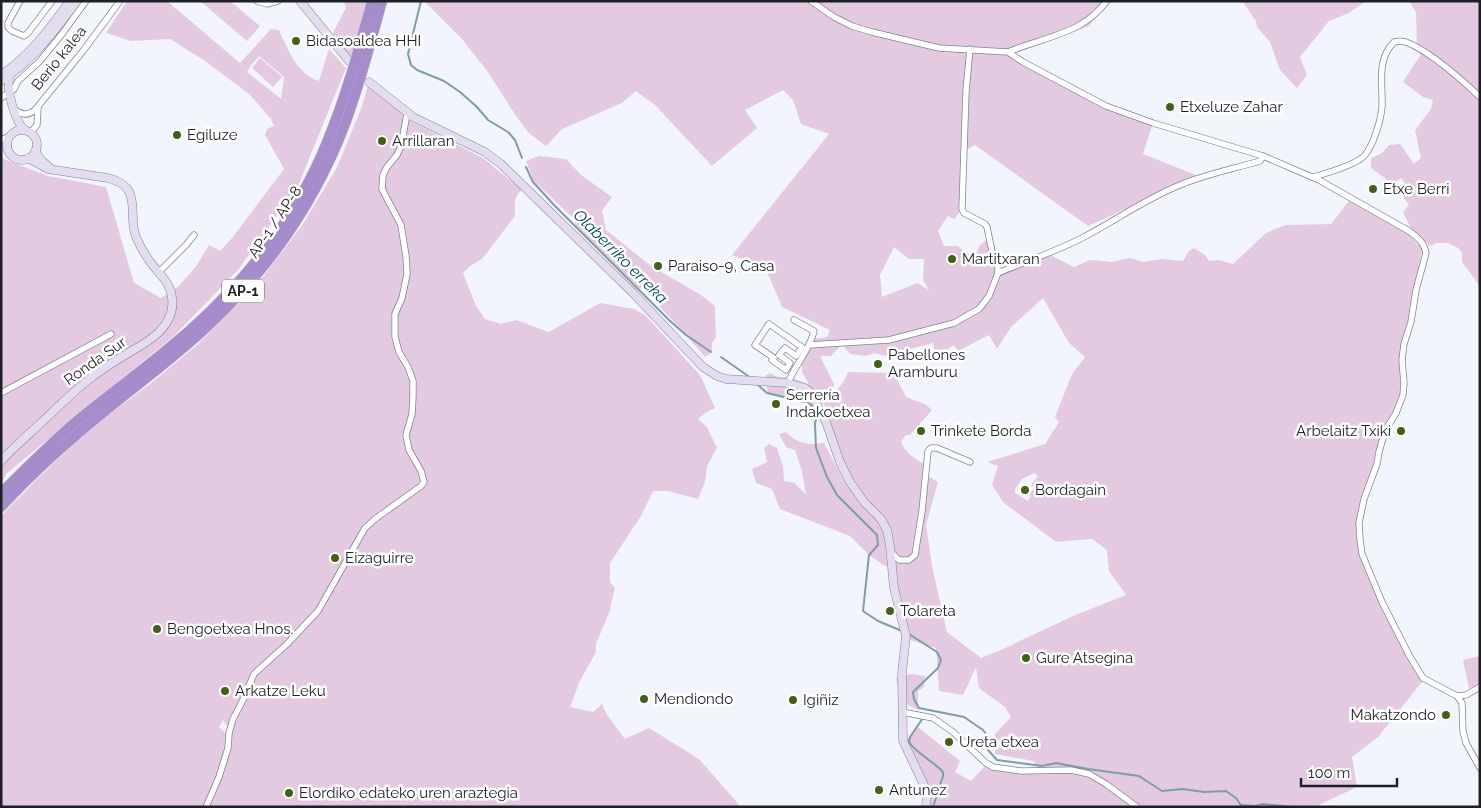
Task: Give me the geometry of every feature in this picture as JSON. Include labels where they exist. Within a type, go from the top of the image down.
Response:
[{"type":"highway","name":"AP-1 / AP-8","points":[[1,493],[58,438],[206,316],[244,275],[275,236],[308,182],[327,144],[348,84],[372,1]]},
{"type":"highway","name":"AP-1 / AP-8","points":[[1,507],[72,439],[207,327],[238,297],[270,258],[306,205],[336,147],[360,83],[382,1]]},
{"type":"street","points":[[20,1],[8,25],[9,30],[24,36],[52,1]]},
{"type":"street","points":[[1,75],[30,51],[70,1]]},
{"type":"street","points":[[1,81],[34,54],[77,1]]},
{"type":"street","points":[[1,98],[10,93],[18,81],[39,62],[86,1]]},
{"type":"street","name":"Berio kalea","points":[[14,109],[26,114],[38,108],[120,1]]},
{"type":"street","points":[[257,1],[266,4],[278,1]]},
{"type":"street","points":[[300,1],[349,61]]},
{"type":"street","points":[[812,1],[834,17],[852,26],[872,32],[939,48],[1008,52],[1075,28],[1092,16],[1107,1]]},
{"type":"street","points":[[1313,177],[1337,170],[1362,158],[1368,152],[1376,134],[1382,110],[1381,64],[1388,48],[1394,42],[1404,41],[1417,48],[1463,81],[1480,98]]},
{"type":"street","points":[[809,345],[889,340],[954,323],[979,309],[989,296],[998,273],[998,266],[993,256],[987,227],[985,224],[964,213],[962,209],[966,91],[970,49]]},
{"type":"street","points":[[1008,52],[1023,62],[1106,106],[1162,126],[1263,156],[1313,177],[1409,231],[1421,241],[1426,253],[1416,290],[1411,322],[1404,344],[1402,360],[1404,383],[1402,395],[1396,413],[1385,431],[1378,452],[1377,464],[1361,510],[1360,538],[1362,554],[1382,602],[1418,670],[1423,678],[1457,696],[1462,703],[1463,731],[1466,743],[1480,768]]},
{"type":"street","name":"Berio kalea","points":[[10,75],[8,84],[14,109],[18,120],[27,131],[37,125],[38,108]]},
{"type":"street","points":[[369,82],[407,114],[485,152],[501,164],[626,287],[703,367],[717,376],[726,379],[788,383],[805,388],[811,393],[826,422],[840,462],[850,482],[864,502],[881,519],[886,530],[891,552],[894,588],[906,636],[902,673],[903,741],[924,785],[927,795],[926,807]]},
{"type":"street","name":"Berio kalea","points":[[1,86],[10,93]]},
{"type":"street","points":[[206,807],[219,777],[228,748],[229,733],[233,719],[254,674],[318,612],[365,528],[424,482],[421,471],[410,450],[406,435],[412,414],[413,380],[395,337],[395,314],[406,282],[406,256],[400,225],[382,189],[383,175],[401,146],[407,114]]},
{"type":"street","points":[[1,140],[11,135],[18,130],[27,131],[36,141],[35,151],[28,158],[16,159],[10,154],[7,143],[11,135],[16,127],[18,120]]},
{"type":"street","points":[[35,151],[42,161],[53,170]]},
{"type":"street","points":[[998,273],[1055,251],[1084,237],[1133,208],[1178,185],[1260,161],[1263,156]]},
{"type":"street","name":"Ronda Sur","points":[[1,461],[24,437],[80,387],[105,367],[152,339],[170,317],[172,299],[169,288],[146,256],[136,238],[133,226],[133,203],[130,194],[124,186],[108,178],[53,170],[40,166],[28,158]]},
{"type":"street","points":[[159,272],[194,235]]},
{"type":"street","points":[[788,383],[809,345],[814,331],[794,320]]},
{"type":"street","points":[[769,324],[802,347],[796,356],[785,348],[779,355],[790,363],[786,370],[755,344],[769,324]]},
{"type":"street","points":[[1,393],[111,334]]},
{"type":"street","points":[[891,552],[899,560],[909,560],[915,555],[928,451],[931,448],[937,448],[970,462]]},
{"type":"street","points":[[1457,696],[1466,695],[1480,687]]},
{"type":"street","points":[[902,712],[933,718],[953,732],[986,763],[993,767],[1022,771],[1071,770],[1089,774],[1137,807]]},
{"type":"shaded area","points":[[127,1],[167,1],[240,63],[271,29],[279,30],[294,60],[311,78],[319,81],[329,49],[346,68],[298,186],[238,270],[175,335],[7,473],[1,484],[1,158],[48,176],[106,187],[134,283],[161,298],[179,286],[197,265],[209,245],[220,251],[284,169],[265,135],[267,129],[274,126],[271,119],[249,94],[205,61],[170,39],[131,41],[106,33]],"holes":[[[259,56],[284,77],[281,99],[247,72]]]},
{"type":"shaded area","points":[[200,1],[230,1],[260,26],[247,41]]},
{"type":"shaded area","points":[[344,1],[381,1],[352,60],[330,38],[346,8]]},
{"type":"shaded area","points":[[424,1],[1108,1],[1089,26],[1009,52],[1106,106],[1153,123],[1143,154],[1201,177],[1178,185],[1088,226],[975,145],[964,151],[962,209],[954,219],[948,216],[938,231],[944,246],[958,246],[967,254],[976,255],[980,245],[988,239],[990,256],[998,274],[1044,257],[1052,256],[1074,267],[1090,260],[1112,262],[1130,258],[1143,262],[1161,259],[1183,261],[1189,251],[1194,248],[1205,255],[1209,261],[1219,260],[1233,264],[1266,233],[1285,225],[1331,224],[1349,201],[1410,235],[1422,250],[1402,360],[1403,395],[1385,431],[1359,523],[1362,554],[1382,602],[1425,678],[1378,737],[1352,757],[1357,787],[1315,807],[923,807],[924,785],[903,741],[909,738],[918,727],[960,761],[955,772],[971,781],[985,766],[994,770],[1040,771],[1033,761],[995,754],[995,734],[1011,717],[1005,707],[979,688],[976,667],[963,695],[939,691],[936,648],[910,640],[895,581],[894,564],[885,566],[869,555],[850,536],[780,509],[772,489],[756,483],[752,469],[767,462],[764,448],[769,444],[777,448],[783,466],[784,481],[795,483],[806,495],[802,471],[795,450],[786,447],[779,434],[786,432],[803,443],[824,443],[845,483],[850,477],[825,406],[815,392],[802,401],[768,393],[765,376],[770,373],[777,377],[794,379],[809,385],[802,372],[802,360],[813,339],[827,337],[830,330],[782,307],[766,269],[732,255],[829,134],[801,124],[793,100],[783,90],[745,110],[757,128],[712,166],[656,106],[636,91],[622,103],[562,129],[546,146],[529,133],[488,72],[462,39]],"holes":[[[894,247],[909,259],[924,259],[923,280],[929,290],[917,283],[882,297],[880,275]],[[1043,298],[1069,343],[1085,357],[1072,374],[1055,417],[1059,422],[1045,444],[987,462],[998,466],[992,485],[1003,502],[1056,542],[1092,539],[1107,550],[1109,571],[1126,595],[1073,616],[981,658],[947,632],[932,566],[926,525],[938,482],[930,477],[923,478],[926,465],[914,458],[901,441],[906,435],[910,435],[932,410],[925,404],[906,397],[894,373],[848,372],[834,394],[834,384],[820,356],[831,356],[842,344],[850,354],[866,356],[874,353],[899,359],[898,352],[933,343],[935,353],[943,352],[954,345],[958,351],[989,335],[997,349],[1011,327]],[[1034,473],[1038,476],[1031,485],[1034,488],[1029,495],[1031,496],[1028,501],[1015,493],[1015,489],[1022,479]]]},
{"type":"shaded area","points":[[1242,1],[1366,1],[1349,13],[1329,21],[1300,57],[1307,75],[1297,88],[1280,70],[1270,42],[1257,27],[1256,21]]},
{"type":"shaded area","points":[[1409,1],[1480,1],[1480,286],[1462,262],[1462,253],[1458,248],[1448,243],[1437,243],[1430,246],[1412,231],[1403,212],[1409,205],[1403,197],[1409,190],[1401,178],[1393,184],[1371,168],[1371,158],[1382,153],[1389,145],[1400,144],[1414,164],[1421,158],[1415,130],[1431,109],[1433,100],[1423,97],[1403,82],[1421,54],[1417,48],[1416,12]]},
{"type":"shaded area","points":[[260,58],[282,77],[273,87],[252,68]]},
{"type":"shaded area","points":[[369,82],[412,122],[483,158],[522,190],[516,198],[515,216],[482,259],[463,273],[476,306],[485,319],[501,324],[516,320],[549,332],[600,303],[634,309],[645,315],[700,375],[715,408],[698,419],[707,427],[717,448],[707,466],[705,482],[698,499],[668,491],[653,491],[641,516],[610,563],[610,582],[615,588],[609,613],[596,644],[596,652],[579,683],[570,707],[593,712],[602,704],[607,715],[625,739],[649,728],[699,759],[741,807],[208,807],[228,748],[229,733],[232,732],[235,719],[258,672],[280,655],[309,624],[306,621],[268,659],[257,666],[243,698],[227,726],[223,720],[219,727],[227,734],[225,753],[205,807],[1,807],[1,516],[90,428],[150,384],[197,345],[256,286],[303,224],[337,167],[361,109]]},
{"type":"shaded area","points":[[539,156],[566,159],[581,175],[612,197],[602,211],[606,230],[651,266],[701,295],[715,306],[716,337],[712,343],[712,352],[705,357],[642,288],[638,290],[577,228],[573,218],[534,181],[526,161]]},
{"type":"shaded area","points":[[1480,656],[1480,685],[1469,688],[1463,660]]},
{"type":"shaded area","points":[[910,674],[925,676],[924,687],[918,691],[918,710],[901,701],[896,678]]},
{"type":"waterway","name":"Olaberriko erreka","points":[[421,1],[408,54],[411,65],[417,70],[444,81],[460,92],[488,120],[508,132],[515,140],[522,158]]},
{"type":"waterway","name":"Olaberriko erreka","points":[[526,167],[533,182],[555,206],[669,320],[686,335],[711,352]]},
{"type":"waterway","name":"Olaberriko erreka","points":[[721,357],[751,378]]},
{"type":"waterway","name":"Olaberriko erreka","points":[[758,385],[767,393],[809,403],[817,412],[815,424],[816,448],[827,477],[837,495],[877,535],[878,545],[869,555],[863,611],[878,621],[902,631]]},
{"type":"waterway","name":"Olaberriko erreka","points":[[909,634],[937,652],[941,660],[938,668],[913,692],[914,699],[919,708],[964,717],[983,730],[986,734],[988,750],[997,760],[1042,766],[1056,763],[1139,776],[1162,791],[1183,789],[1204,792],[1226,791],[1236,798],[1242,807]]},
{"type":"waterway","points":[[923,718],[910,737],[909,742],[943,772],[933,807]]},
{"type":"waterway","points":[[1241,805],[1255,806],[1263,804],[1293,807]]},
{"type":"place","name":"Bidasoaldea HHI","points":[[296,41]]},
{"type":"place","name":"Etxeluze Zahar","points":[[1170,107]]},
{"type":"place","name":"Egiluze","points":[[177,135]]},
{"type":"place","name":"Arrillaran","points":[[382,141]]},
{"type":"place","name":"Etxe Berri","points":[[1373,189]]},
{"type":"place","name":"Martitxaran","points":[[952,259]]},
{"type":"place","name":"Paraiso-9, Casa","points":[[658,266]]},
{"type":"place","name":"Pabellones Aramburu","points":[[878,364]]},
{"type":"place","name":"Serrería Indakoetxea","points":[[776,404]]},
{"type":"place","name":"Trinkete Borda","points":[[921,431]]},
{"type":"place","name":"Arbelaitz Txiki","points":[[1401,431]]},
{"type":"place","name":"Bordagain","points":[[1025,490]]},
{"type":"place","name":"Eizaguirre","points":[[335,558]]},
{"type":"place","name":"Tolareta","points":[[890,611]]},
{"type":"place","name":"Bengoetxea Hnos.","points":[[157,629]]},
{"type":"place","name":"Gure Atsegina","points":[[1026,658]]},
{"type":"place","name":"Arkatze Leku","points":[[225,691]]},
{"type":"place","name":"Mendiondo","points":[[644,699]]},
{"type":"place","name":"Igiñiz","points":[[793,700]]},
{"type":"place","name":"Makatzondo","points":[[1446,715]]},
{"type":"place","name":"Ureta etxea","points":[[949,742]]},
{"type":"place","name":"Antunez","points":[[879,790]]},
{"type":"place","name":"Elordiko edateko uren araztegia","points":[[289,793]]}]
